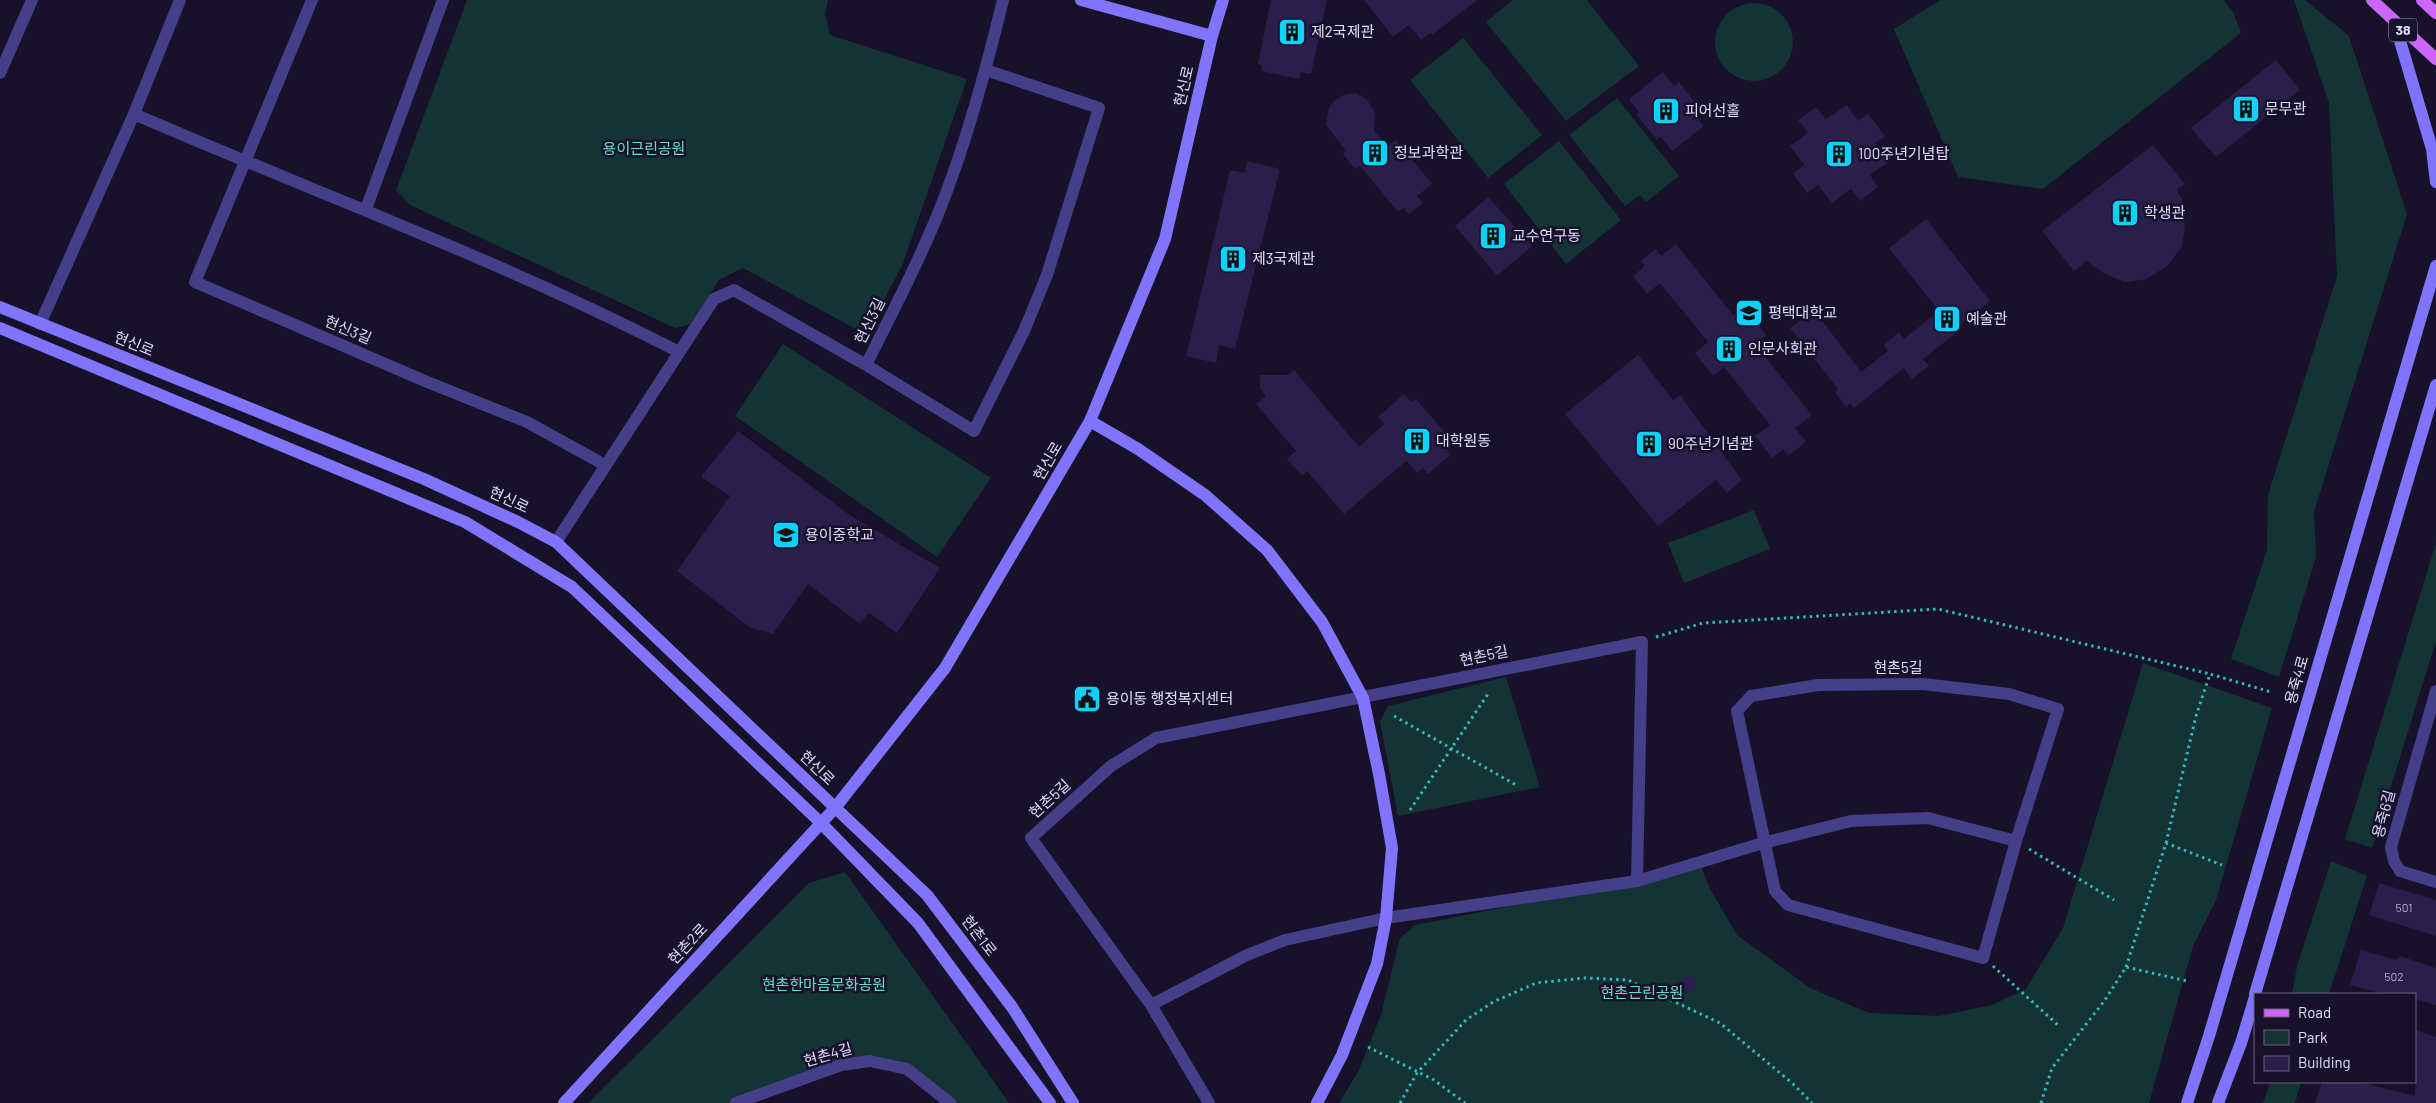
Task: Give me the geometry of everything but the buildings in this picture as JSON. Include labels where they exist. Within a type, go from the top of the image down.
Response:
[{"type":"main road","name":"38","points":[[2372,0],[2395,24],[2436,59]]},
{"type":"main road","name":"38","points":[[2422,0],[2436,13]]},
{"type":"street","points":[[0,73],[32,0]]},
{"type":"street","points":[[40,324],[134,114],[180,0]]},
{"type":"street","name":"현신3길","points":[[312,0],[194,282],[526,422],[605,465]]},
{"type":"street","points":[[366,209],[443,0]]},
{"type":"street","name":"현신3길","points":[[556,542],[714,299],[734,290],[866,365],[911,275],[945,196],[986,70],[1003,0]]},
{"type":"street","points":[[1081,0],[1212,36]]},
{"type":"street","name":"현신로","points":[[0,307],[424,479],[518,522],[556,542],[835,808],[945,668],[1090,421],[1164,239],[1212,36],[1223,0]]},
{"type":"street","points":[[2395,24],[2432,149],[2436,182]]},
{"type":"street","points":[[866,365],[974,431],[1024,331],[1047,275],[1099,108],[986,70]]},
{"type":"street","points":[[134,114],[244,162],[366,209],[540,285],[609,316],[678,352]]},
{"type":"street","name":"용죽4로","points":[[2187,1103],[2209,1036],[2436,266]]},
{"type":"street","points":[[0,328],[465,522],[534,562],[572,587],[821,823],[918,923],[1050,1103]]},
{"type":"street","points":[[2256,993],[2436,385]]},
{"type":"street","points":[[1090,421],[1138,449],[1205,495],[1267,550],[1322,622],[1363,698],[1392,848],[1386,918],[1377,964],[1342,1055],[1317,1103]]},
{"type":"street","points":[[1637,881],[1642,642]]},
{"type":"street","name":"현촌5길","points":[[1209,1103],[1152,1005],[1031,838],[1111,766],[1156,738],[1363,698],[1490,670],[1642,642]]},
{"type":"street","name":"현촌5길","points":[[1923,684],[2009,694],[2058,709],[2016,841],[1984,958],[1788,905],[1774,891],[1737,711],[1751,696],[1818,685],[1923,684]]},
{"type":"street","name":"용죽6길","points":[[2436,691],[2430,729],[2391,847],[2394,861],[2400,871],[2436,882]]},
{"type":"street","name":"현촌2로","points":[[564,1103],[835,808]]},
{"type":"street","name":"현촌1로","points":[[835,808],[927,895],[1012,1007],[1073,1103]]},
{"type":"street","points":[[1152,1005],[1247,955],[1286,940],[1386,918],[1637,881],[1763,843],[1851,821],[1928,818],[2016,841]]},
{"type":"street","points":[[2218,1103],[2241,1043],[2254,998]]},
{"type":"street","name":"현촌4길","points":[[736,1103],[841,1066],[870,1061],[907,1069],[950,1103]]},
{"type":"path","points":[[1642,642],[1702,623],[1938,609],[2210,674],[2271,692]]},
{"type":"path","points":[[2041,1103],[2052,1068],[2105,1000],[2126,967],[2166,843],[2196,716],[2210,674]]},
{"type":"path","points":[[1410,810],[1488,694]]},
{"type":"path","points":[[1394,716],[1518,786]]},
{"type":"path","points":[[2016,841],[2114,900]]},
{"type":"path","points":[[2166,843],[2222,865]]},
{"type":"path","points":[[1984,958],[2059,1026]]},
{"type":"path","points":[[2126,967],[2187,981]]},
{"type":"path","points":[[1400,1103],[1417,1073],[1466,1020],[1493,1002],[1536,983],[1585,978],[1628,980],[1720,1023],[1792,1083],[1812,1103]]},
{"type":"path","points":[[1368,1047],[1434,1080],[1465,1103]]},
{"type":"green space","name":"용이근린공원","points":[[467,0],[828,0],[825,14],[830,35],[967,79],[902,266],[869,328],[856,329],[743,268],[719,280],[691,324],[675,328],[410,205],[396,190]]},
{"type":"green space","points":[[1513,0],[1587,0],[1639,66],[1566,121],[1486,22]]},
{"type":"green space","points":[[1940,0],[2224,0],[2233,12],[2241,33],[2043,189],[1958,177],[1894,29]]},
{"type":"green space","points":[[2294,0],[2305,0],[2349,36],[2407,214],[2314,512],[2316,557],[2279,677],[2231,659],[2267,550],[2268,495],[2337,276],[2329,103]]},
{"type":"green space","points":[[1746,3],[1762,3],[1776,9],[1787,20],[1793,34],[1793,50],[1787,64],[1776,75],[1762,81],[1746,81],[1732,75],[1721,64],[1715,50],[1715,34],[1721,20],[1732,9]]},
{"type":"green space","points":[[1463,38],[1542,135],[1488,178],[1410,80]]},
{"type":"green space","points":[[1617,98],[1679,176],[1646,202],[1640,195],[1625,206],[1569,135]]},
{"type":"green space","points":[[1559,141],[1621,220],[1566,264],[1504,184]]},
{"type":"green space","points":[[783,344],[991,478],[937,557],[735,416]]},
{"type":"green space","points":[[1754,510],[1770,549],[1684,583],[1668,543]]},
{"type":"green space","points":[[2436,543],[2436,641],[2372,848],[2345,839]]},
{"type":"green space","name":"현촌근린공원","points":[[2143,663],[2272,708],[2216,900],[2193,946],[2149,1103],[1339,1103],[1359,1070],[1381,1015],[1400,938],[1415,925],[1702,868],[1709,887],[1737,935],[1810,988],[1869,1013],[1939,1016],[1992,1005],[2026,989],[2063,928]]},
{"type":"green space","points":[[1506,677],[1540,787],[1398,816],[1380,721],[1388,706]]},
{"type":"green space","points":[[2331,861],[2367,876],[2329,993],[2292,993],[2297,966]]},
{"type":"green space","name":"현촌한마음문화공원","points":[[845,872],[1009,1103],[950,1103],[907,1069],[841,1065],[736,1103],[588,1103],[809,883]]},
{"type":"green space","points":[[2270,1083],[2301,1083],[2295,1103],[2263,1103]]},
{"type":"place","name":"제2국제관","points":[[1292,32]]},
{"type":"place","name":"문무관","points":[[2246,109]]},
{"type":"place","name":"피어선홀","points":[[1666,111]]},
{"type":"place","name":"정보과학관","points":[[1375,153]]},
{"type":"place","name":"100주년기념탑","points":[[1839,154]]},
{"type":"place","name":"학생관","points":[[2125,213]]},
{"type":"place","name":"교수연구동","points":[[1493,236]]},
{"type":"place","name":"제3국제관","points":[[1233,259]]},
{"type":"place","name":"평택대학교","points":[[1749,313]]},
{"type":"place","name":"예술관","points":[[1947,319]]},
{"type":"place","name":"인문사회관","points":[[1729,349]]},
{"type":"place","name":"대학원동","points":[[1417,441]]},
{"type":"place","name":"90주년기념관","points":[[1649,444]]},
{"type":"place","name":"용이중학교","points":[[786,535]]},
{"type":"place","name":"용이동 행정복지센터","points":[[1087,699]]}]
